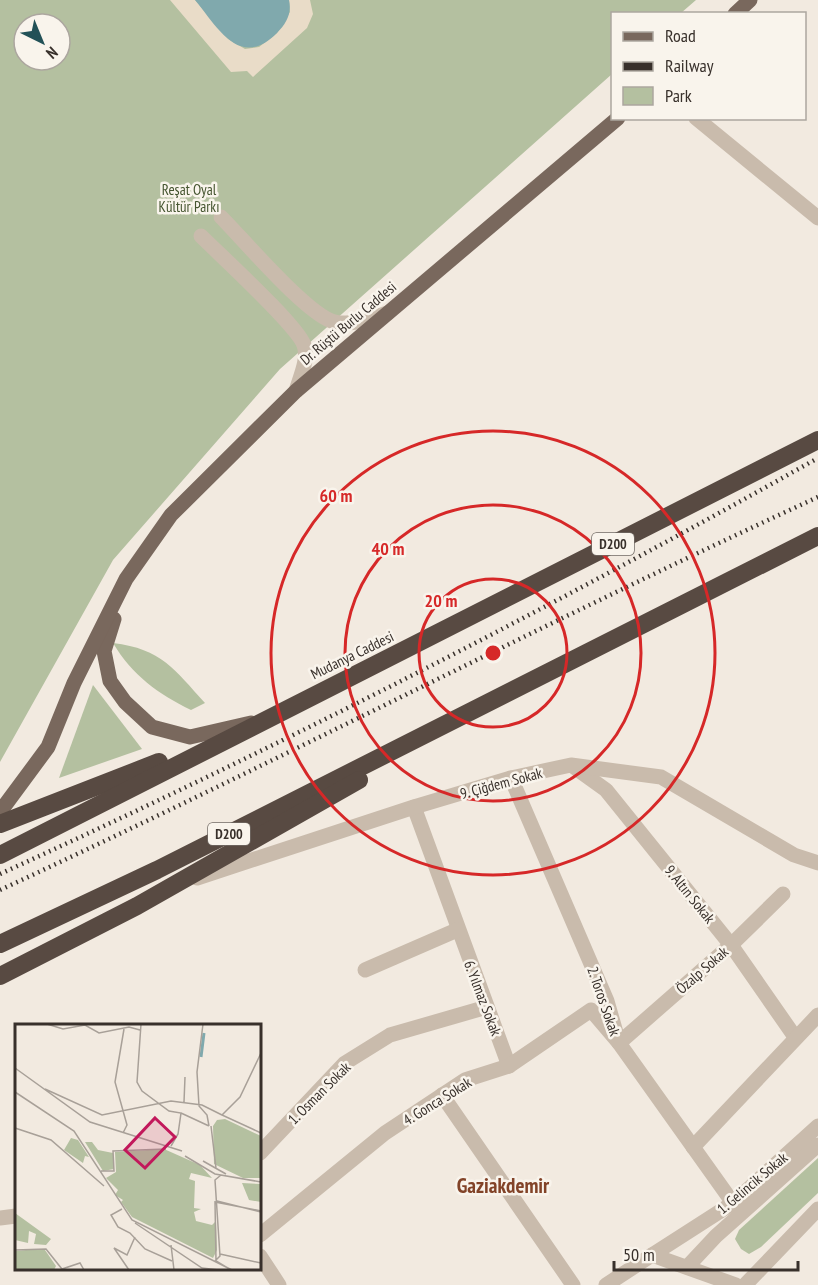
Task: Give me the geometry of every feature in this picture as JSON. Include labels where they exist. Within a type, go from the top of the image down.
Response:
[{"type":"highway","name":"Mudanya Caddesi","points":[[0,855],[260,721],[818,440]]},
{"type":"highway","name":"D200","points":[[0,944],[157,870],[818,536]]},
{"type":"highway","points":[[0,976],[174,886],[330,798],[456,720]]},
{"type":"highway","points":[[0,824],[260,721]]},
{"type":"main road","points":[[737,12],[750,0]]},
{"type":"main road","name":"Dr. Rüştü Burlu Caddesi","points":[[126,579],[171,515],[296,391],[616,120]]},
{"type":"main road","points":[[126,579],[104,651],[110,681],[125,702],[152,727],[190,736],[260,721]]},
{"type":"main road","points":[[0,812],[48,747],[74,683],[126,579]]},
{"type":"street","points":[[698,120],[818,218]]},
{"type":"street","points":[[221,217],[313,311],[334,322],[359,322],[388,313]]},
{"type":"street","points":[[201,236],[290,326],[304,345],[305,362],[296,391]]},
{"type":"street","name":"9. Çiğdem Sokak","points":[[174,886],[414,807],[512,778],[571,765],[661,777],[794,855],[818,863]]},
{"type":"street","name":"9. Altın Sokak","points":[[571,765],[606,790],[731,945],[795,1037]]},
{"type":"street","name":"2. Toros Sokak","points":[[512,778],[607,1000],[619,1043],[733,1203]]},
{"type":"street","name":"6. Yılmaz Sokak","points":[[414,807],[457,930],[509,1066]]},
{"type":"street","name":"Özalp Sokak","points":[[619,1043],[731,945],[783,894]]},
{"type":"street","points":[[364,970],[457,930]]},
{"type":"street","name":"1. Osman Sokak","points":[[261,1152],[345,1063],[390,1035],[487,1007]]},
{"type":"street","name":"4. Gonca Sokak","points":[[261,1234],[385,1133],[465,1080],[509,1066],[591,1010],[619,1043]]},
{"type":"street","points":[[693,1147],[818,1015]]},
{"type":"street","points":[[442,1095],[573,1285]]},
{"type":"street","name":"1. Gelincik Sokak","points":[[606,1285],[733,1203],[818,1126]]},
{"type":"street","points":[[687,1267],[716,1236],[818,1145]]},
{"type":"street","points":[[746,1285],[818,1209]]},
{"type":"street","points":[[0,1218],[15,1216]]},
{"type":"street","points":[[652,1255],[736,1285]]},
{"type":"street","points":[[261,1258],[279,1285]]},
{"type":"green space","name":"Reşat Oyal Kültür Parkı","points":[[0,0],[696,0],[682,12],[611,12],[611,75],[280,369],[113,560],[0,762]]},
{"type":"green space","points":[[113,643],[144,650],[166,662],[205,703],[191,710],[168,697],[137,674]]},
{"type":"green space","points":[[93,685],[142,749],[59,778]]},
{"type":"green space","points":[[818,1158],[818,1193],[761,1247],[749,1254],[741,1249],[735,1239],[739,1230]]},
{"type":"shaded area","points":[[170,0],[195,0],[228,39],[245,49],[259,47],[277,33],[290,12],[289,0],[310,0],[313,14],[307,28],[253,77],[247,71],[231,72]]},
{"type":"water","points":[[195,0],[289,0],[290,10],[286,22],[264,43],[252,47],[241,46],[221,33]]},
{"type":"railway","points":[[0,874],[208,777],[414,675],[718,514],[818,458]]},
{"type":"railway","points":[[0,890],[818,497]]},
{"type":"district","name":"Gaziakdemir","points":[[503,1185]]}]
